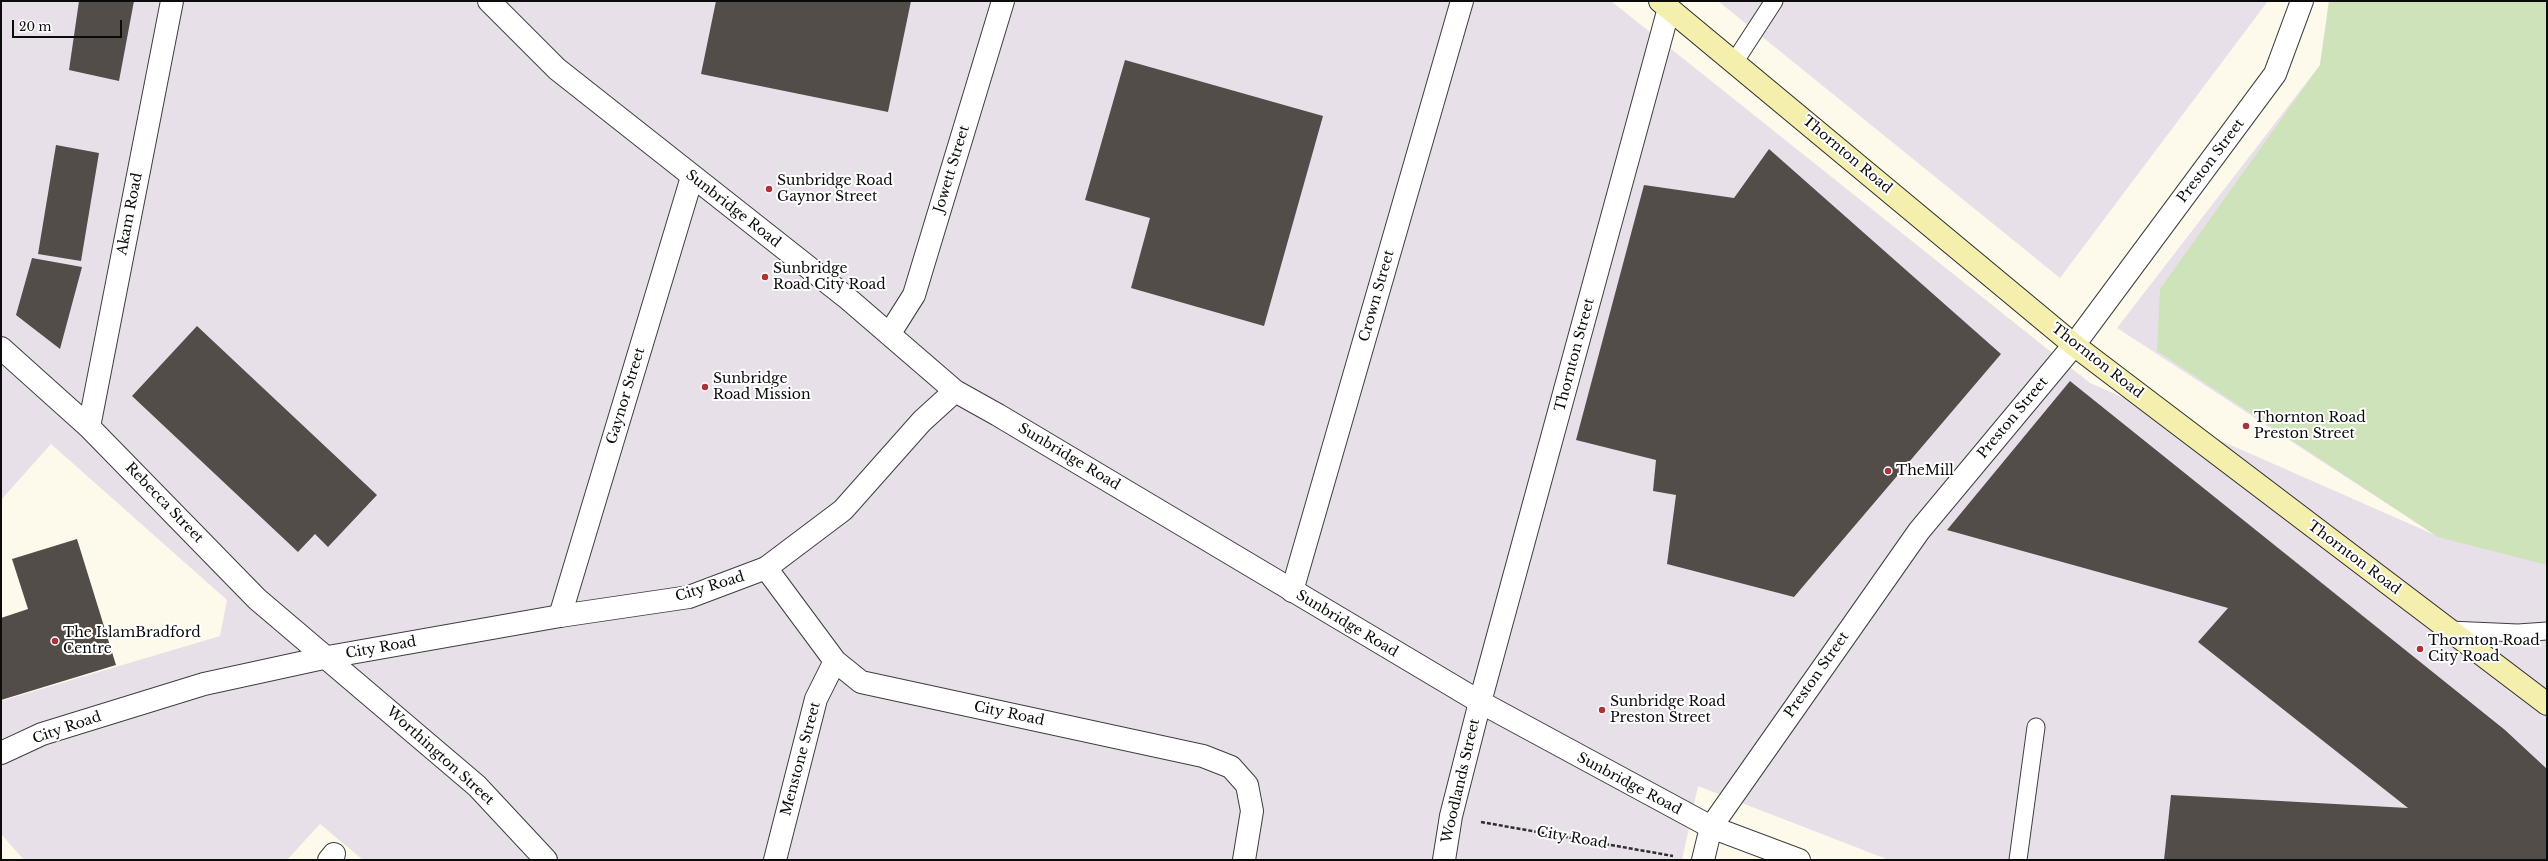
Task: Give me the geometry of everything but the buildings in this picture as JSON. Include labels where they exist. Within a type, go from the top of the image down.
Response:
[{"type":"main road","name":"Thornton Road","points":[[1665,4],[2074,345],[2547,704]]},
{"type":"street","name":"Akam Road","points":[[89,427],[172,1]]},
{"type":"street","name":"Sunbridge Road","points":[[489,1],[557,69],[890,333],[955,391],[1480,702],[1711,828]]},
{"type":"street","name":"Jowett Street","points":[[890,333],[914,295],[1003,1]]},
{"type":"street","name":"Crown Street","points":[[1292,591],[1462,1]]},
{"type":"street","name":"Preston Street","points":[[1711,828],[1919,530],[2074,345],[2275,74],[2302,1]]},
{"type":"street","name":"Thornton Street","points":[[1480,702],[1665,4]]},
{"type":"street","name":"Gaynor Street","points":[[560,616],[692,177]]},
{"type":"street","name":"Rebecca Street","points":[[1,348],[89,427],[257,598],[328,657]]},
{"type":"street","name":"City Road","points":[[1,753],[42,734],[204,684],[328,657],[560,616],[689,597],[766,568],[843,510],[922,421],[955,391]]},
{"type":"street","name":"City Road","points":[[766,568],[835,661],[861,682],[1203,756],[1231,767],[1247,785],[1252,810],[1244,860]]},
{"type":"street","name":"Worthington Street","points":[[328,657],[477,786],[546,860]]},
{"type":"street","name":"Menstone Street","points":[[775,860],[816,699],[835,661]]},
{"type":"street","name":"Woodlands Street","points":[[1444,860],[1451,816],[1480,702]]},
{"type":"street","points":[[1703,860],[1711,828],[1799,860]]},
{"type":"lane","points":[[1735,61],[1774,1]]},
{"type":"lane","points":[[2449,630],[2518,634],[2547,631]]},
{"type":"lane","points":[[2018,860],[2036,726]]},
{"type":"path","name":"City Road","points":[[1451,816],[1678,857]]},
{"type":"shaded area","points":[[1,1],[1611,1],[2090,383],[2435,535],[2117,328],[2320,65],[2329,1],[2547,1],[2547,860],[1889,860],[1698,786],[1682,860],[363,860],[320,824],[287,860],[24,860],[1,834],[1,701],[220,636],[227,600],[51,444],[1,500]]},
{"type":"shaded area","points":[[1718,1],[2268,1],[2060,278]]},
{"type":"green space","points":[[2329,1],[2547,1],[2547,565],[2438,537],[2157,351],[2160,289],[2320,65]]},
{"type":"place","name":"Sunbridge Road Gaynor Street","points":[[769,189]]},
{"type":"place","name":"Sunbridge Road City Road","points":[[765,277]]},
{"type":"place","name":"Sunbridge Road Mission","points":[[705,387]]},
{"type":"place","name":"Thornton Road Preston Street","points":[[2246,426]]},
{"type":"place","name":"TheMill","points":[[1888,471]]},
{"type":"place","name":"The IslamBradford Centre","points":[[55,641]]},
{"type":"place","name":"Thornton Road City Road","points":[[2420,649]]},
{"type":"place","name":"Sunbridge Road Preston Street","points":[[1602,710]]}]
